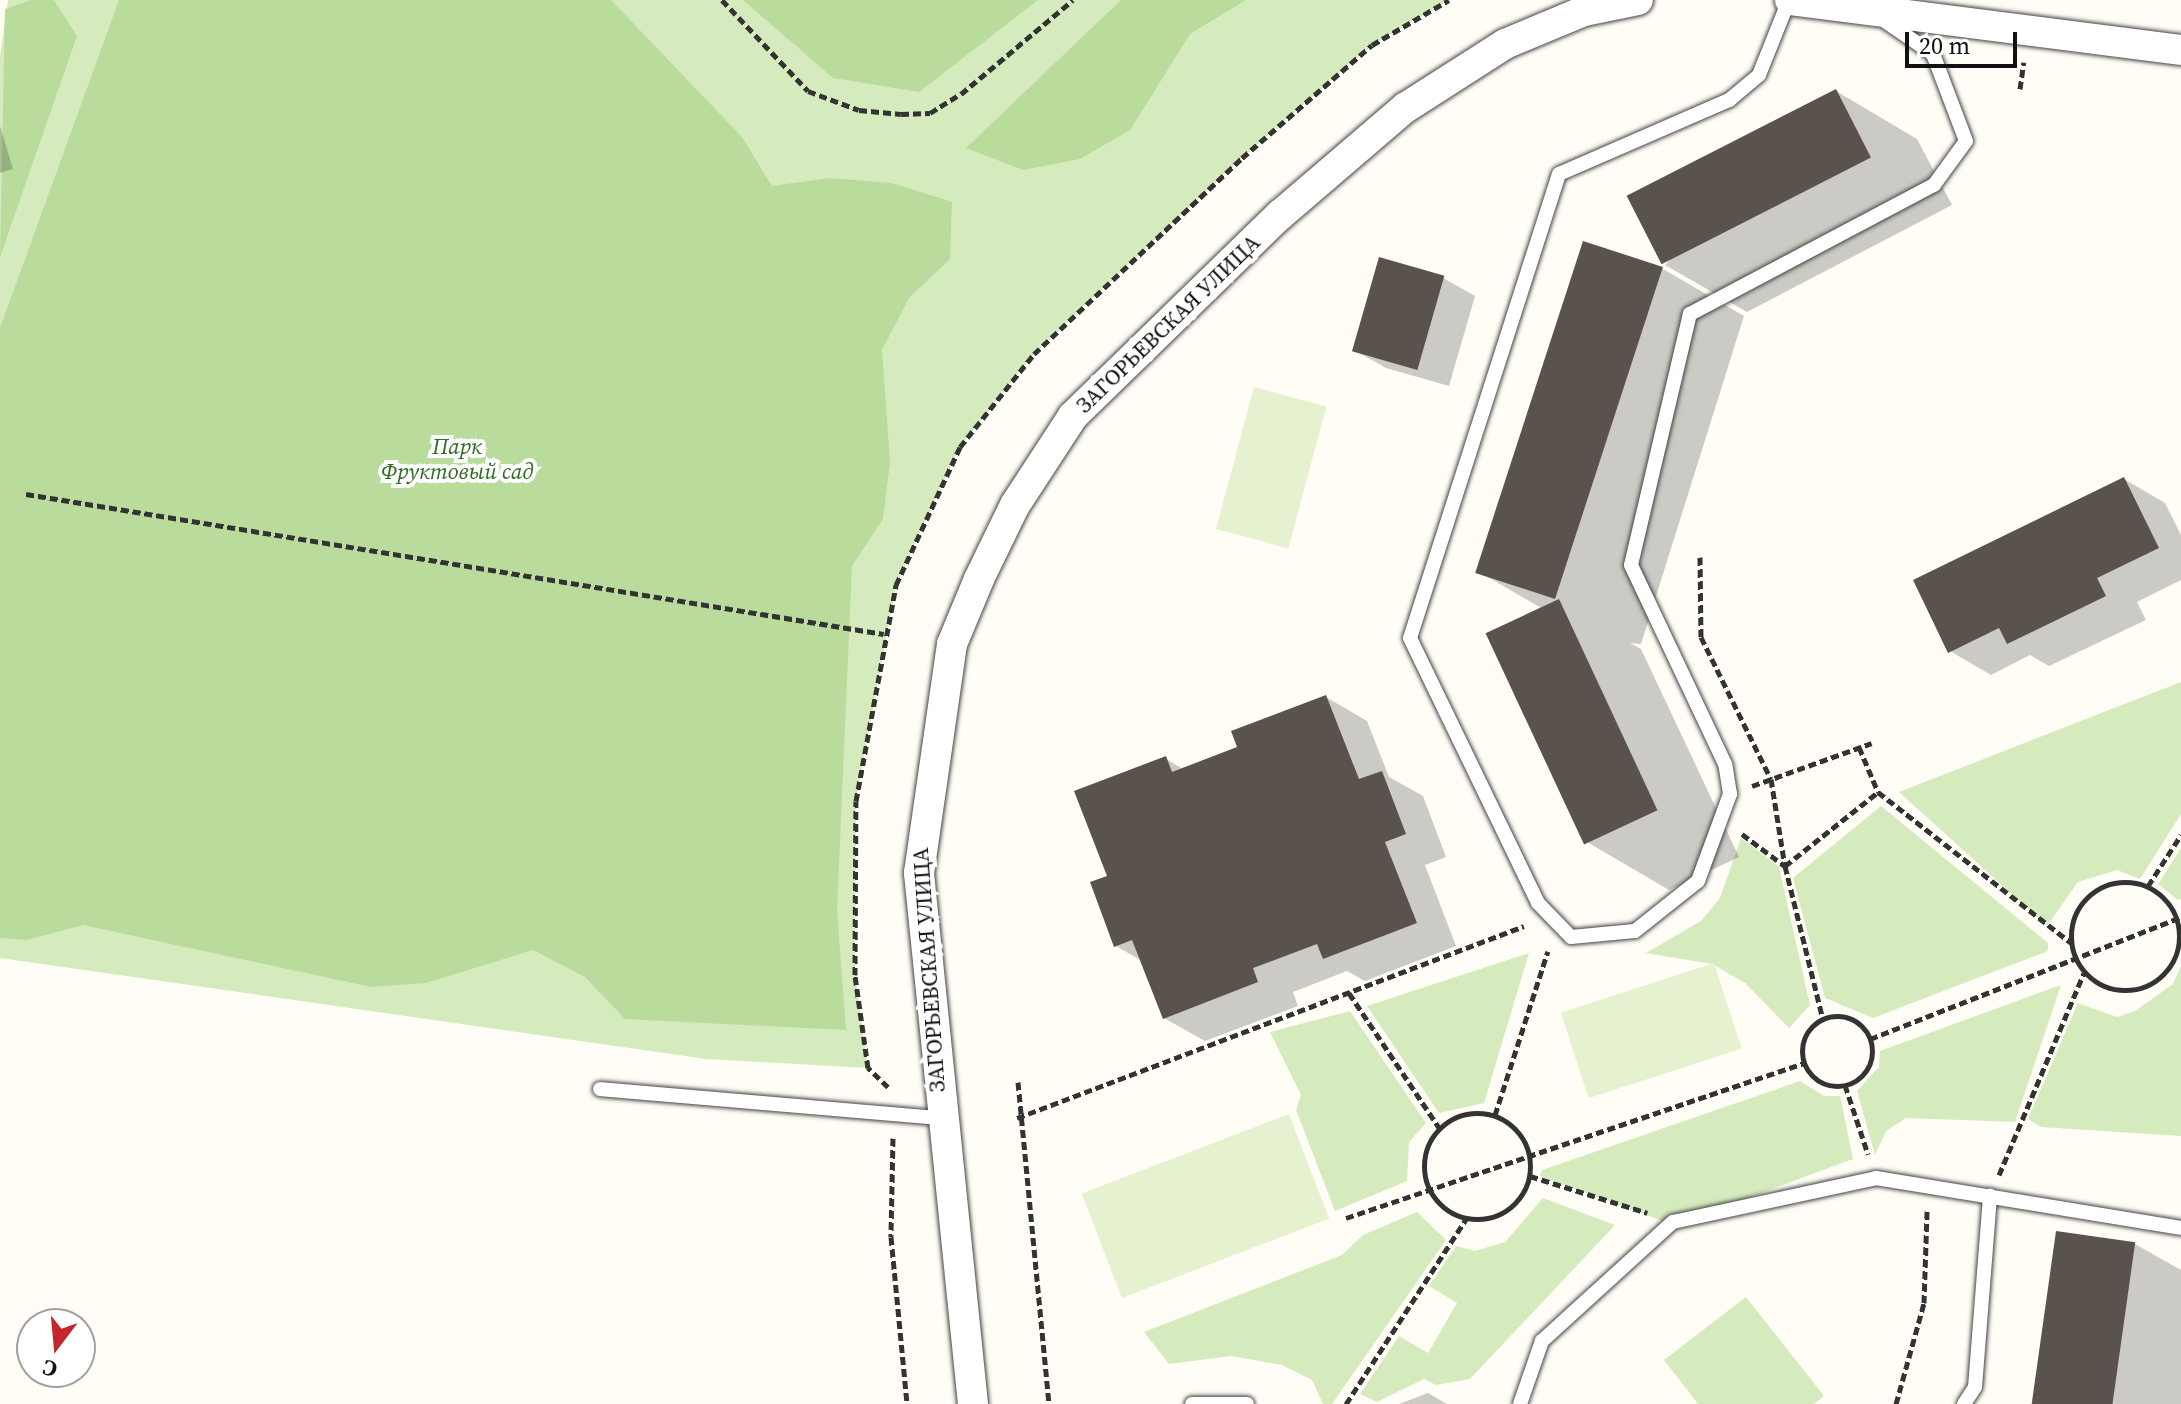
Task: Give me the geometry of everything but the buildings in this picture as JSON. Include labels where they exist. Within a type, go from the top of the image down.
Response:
[{"type":"street","name":"ЗАГОРЬЕВСКАЯ УЛИЦА","points":[[973,1404],[939,1118],[921,829],[952,644],[1015,505],[1073,416],[1280,215],[1405,108],[1505,44],[1584,11],[1638,0]]},
{"type":"street","points":[[1789,0],[2181,50]]},
{"type":"lane","points":[[1789,0],[1759,75],[1729,100],[1559,174],[1410,638],[1538,903],[1571,937],[1635,931],[1698,881],[1724,821],[1730,794],[1725,764],[1631,565],[1690,314],[1934,185],[1966,141],[1933,54],[1865,8]]},
{"type":"lane","points":[[600,1089],[939,1118]]},
{"type":"lane","points":[[1520,1404],[1542,1341],[1673,1222],[1876,1178],[2181,1228]]},
{"type":"lane","points":[[1964,1404],[1975,1387],[1990,1196]]},
{"type":"lane","points":[[1192,1404],[1247,1404]]},
{"type":"path","points":[[722,0],[808,91],[859,110],[901,114],[930,113],[961,94],[1073,0]]},
{"type":"path","points":[[26,494],[884,634]]},
{"type":"path","points":[[1700,557],[1701,637],[1771,779],[1785,866],[1823,1019]]},
{"type":"path","points":[[1730,794],[1872,743]]},
{"type":"path","points":[[1859,747],[1878,792],[2072,943]]},
{"type":"path","points":[[1785,866],[1878,792]]},
{"type":"path","points":[[1724,821],[1785,866]]},
{"type":"path","points":[[2148,886],[2181,835]]},
{"type":"path","points":[[2117,882],[2148,886],[2179,917],[2175,960],[2162,977],[2122,991],[2084,973],[2073,954],[2075,912],[2088,895],[2117,882]]},
{"type":"path","points":[[1870,1039],[2073,954],[2179,917]]},
{"type":"path","points":[[1017,1118],[1349,993],[1554,920]]},
{"type":"path","points":[[1495,1115],[1554,920]]},
{"type":"path","points":[[1990,1196],[2084,973]]},
{"type":"path","points":[[1349,993],[1440,1129]]},
{"type":"path","points":[[1849,1018],[1870,1039],[1870,1063],[1845,1085],[1822,1083],[1804,1063],[1807,1032],[1823,1019],[1849,1018]]},
{"type":"path","points":[[1346,1218],[1804,1063]]},
{"type":"path","points":[[868,1068],[894,1093],[891,1237],[907,1404]]},
{"type":"path","points":[[1018,1082],[1017,1118],[1049,1404]]},
{"type":"path","points":[[1845,1085],[1876,1178]]},
{"type":"path","points":[[1471,1112],[1495,1115],[1515,1128],[1531,1156],[1530,1176],[1518,1201],[1495,1217],[1466,1219],[1429,1191],[1423,1161],[1440,1129],[1471,1112]]},
{"type":"path","points":[[1530,1176],[1673,1222]]},
{"type":"path","points":[[1896,1404],[1924,1303],[1928,1186]]},
{"type":"path","points":[[1346,1404],[1466,1219]]},
{"type":"green space","name":"Парк Фруктовый сад","points":[[8,0],[1449,0],[1372,45],[1242,158],[1034,354],[960,447],[896,585],[856,801],[855,974],[868,1068],[706,1059],[0,958],[0,56]]},
{"type":"green space","points":[[31,0],[54,0],[77,36],[0,257],[5,9]]},
{"type":"green space","name":"Парк Фруктовый сад","points":[[119,0],[611,0],[742,137],[772,186],[830,178],[892,183],[952,202],[950,259],[909,298],[882,350],[890,462],[883,519],[852,566],[837,910],[846,1030],[625,1019],[585,977],[533,950],[426,983],[371,987],[83,925],[27,940],[0,938],[0,328]]},
{"type":"green space","points":[[743,0],[1038,0],[919,92],[833,78]]},
{"type":"green space","points":[[1121,0],[1246,0],[1190,34],[1130,130],[1080,159],[1023,170],[966,148]]},
{"type":"green space","points":[[1254,387],[1326,406],[1288,548],[1216,529]]},
{"type":"green space","points":[[2181,682],[2181,814],[2140,879],[2117,870],[2078,882],[2047,926],[1899,792]]},
{"type":"green space","points":[[1881,806],[2048,943],[2048,951],[1873,1018],[1825,998],[1793,878]]},
{"type":"green space","points":[[1741,838],[1779,867],[1810,1005],[1789,1028],[1745,983],[1712,964],[1646,953],[1701,921],[1720,898]]},
{"type":"green space","points":[[2181,848],[2181,899],[2178,900],[2158,884]]},
{"type":"green space","points":[[1529,953],[1484,1103],[1439,1113],[1367,1006]]},
{"type":"green space","points":[[1714,963],[1742,1049],[1589,1098],[1561,1013]]},
{"type":"green space","points":[[2181,966],[2181,1136],[2041,1127],[2028,1119],[2078,1003],[2117,1017],[2135,1011],[2173,984]]},
{"type":"green space","points":[[2061,985],[2015,1122],[1906,1118],[1886,1131],[1875,1155],[1857,1091],[1879,1067],[1880,1051]]},
{"type":"green space","points":[[1350,1011],[1426,1123],[1409,1142],[1407,1181],[1335,1211],[1296,1110],[1301,1095],[1270,1032]]},
{"type":"green space","points":[[1800,1081],[1824,1096],[1840,1096],[1853,1159],[1674,1225],[1540,1176],[1542,1170]]},
{"type":"green space","points":[[1289,1114],[1329,1219],[1122,1298],[1082,1194]]},
{"type":"green space","points":[[1543,1198],[1615,1225],[1470,1379],[1436,1385],[1424,1379],[1377,1402],[1360,1394],[1399,1336],[1428,1353],[1457,1303],[1429,1286],[1456,1246],[1475,1251],[1505,1242]]},
{"type":"green space","points":[[1417,1212],[1446,1240],[1332,1404],[1323,1404],[1312,1380],[1282,1365],[1231,1356],[1169,1364],[1144,1332],[1342,1255],[1363,1235]]},
{"type":"green space","points":[[1746,1297],[1824,1396],[1814,1404],[1698,1404],[1664,1360]]}]
